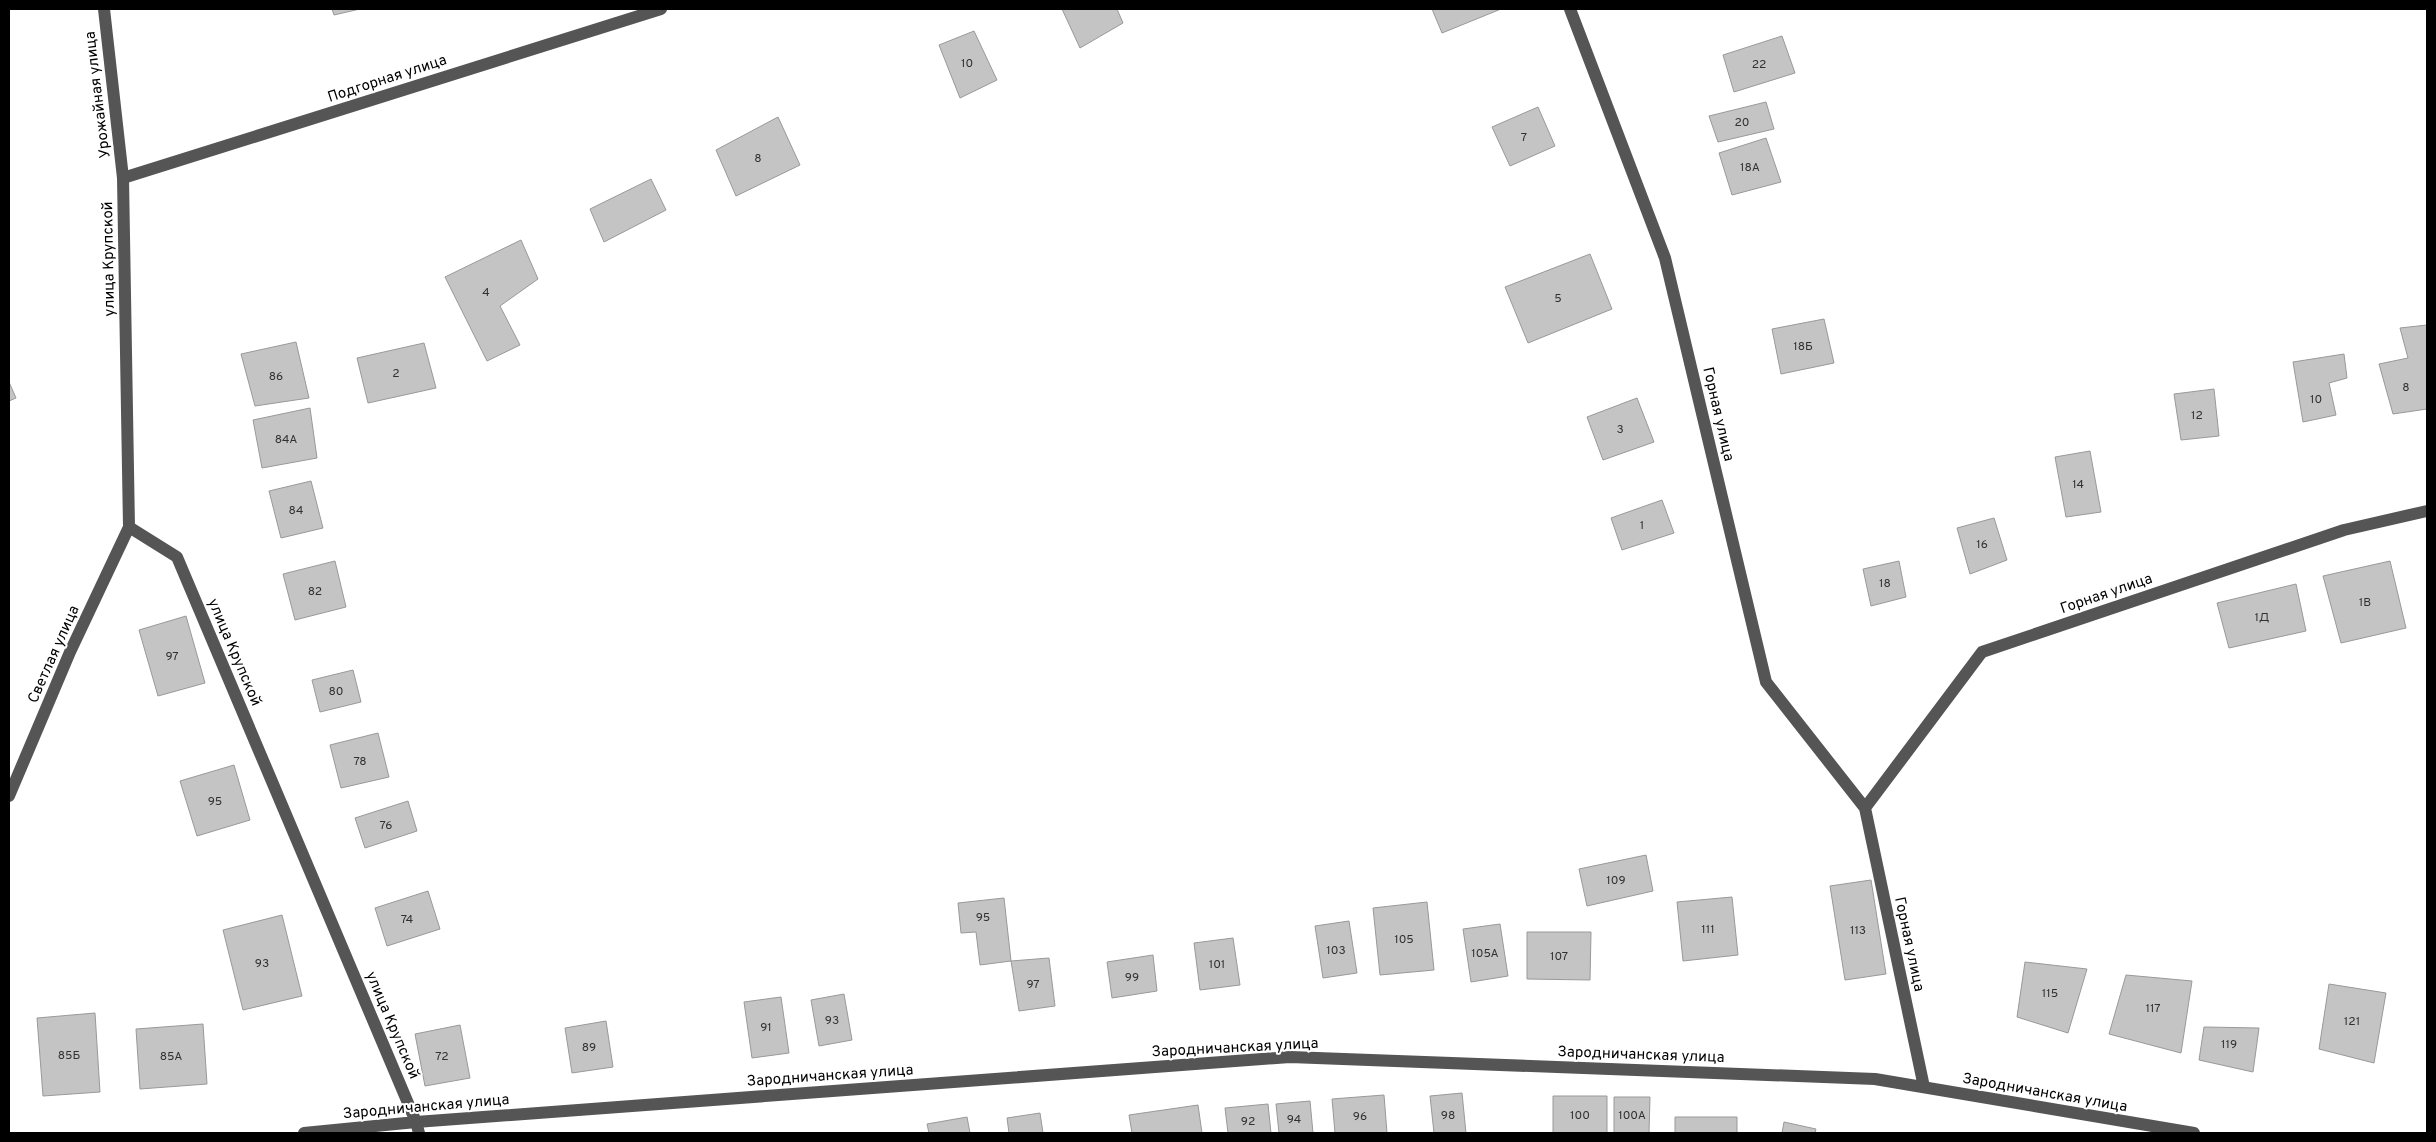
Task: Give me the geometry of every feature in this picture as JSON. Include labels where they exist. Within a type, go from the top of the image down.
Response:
[{"type":"street","name":"Урожайная улица","points":[[104,9],[123,178]]},
{"type":"street","name":"Подгорная улица","points":[[123,178],[661,9]]},
{"type":"street","name":"Горная улица","points":[[1570,9],[1665,258],[1766,682],[1865,808],[1924,1088]]},
{"type":"street","name":"улица Крупской","points":[[123,178],[130,527],[177,557],[417,1128]]},
{"type":"street","name":"Горная улица","points":[[1865,808],[1982,652],[2344,530],[2427,511]]},
{"type":"street","name":"Светлая улица","points":[[9,796],[70,652],[130,527]]},
{"type":"street","name":"Зародничанская улица","points":[[304,1133],[417,1128],[1290,1057],[1875,1079],[2194,1133]]},
{"type":"building","points":[[332,9],[360,9],[334,15]]},
{"type":"building","points":[[1062,9],[1117,9],[1123,23],[1080,48]]},
{"type":"building","points":[[1432,9],[1501,9],[1442,33]]},
{"type":"building","points":[[974,31],[997,80],[960,98],[939,45]]},
{"type":"building","points":[[1782,36],[1795,73],[1734,92],[1723,55]]},
{"type":"building","points":[[1766,102],[1774,129],[1718,142],[1709,116]]},
{"type":"building","points":[[1538,107],[1555,146],[1510,166],[1492,127]]},
{"type":"building","points":[[778,117],[800,165],[736,196],[716,150]]},
{"type":"building","points":[[1766,138],[1781,182],[1732,195],[1719,153]]},
{"type":"building","points":[[651,179],[666,210],[604,242],[590,209]]},
{"type":"building","points":[[521,240],[538,279],[500,306],[520,345],[487,361],[445,277]]},
{"type":"building","points":[[1590,254],[1612,309],[1528,343],[1505,287]]},
{"type":"building","points":[[1824,319],[1834,363],[1781,374],[1772,329]]},
{"type":"building","points":[[2427,325],[2427,409],[2393,414],[2379,364],[2408,358],[2400,328]]},
{"type":"building","points":[[296,342],[309,398],[255,406],[241,354]]},
{"type":"building","points":[[424,343],[436,388],[368,403],[357,358]]},
{"type":"building","points":[[2344,354],[2347,378],[2329,383],[2336,415],[2303,422],[2293,362]]},
{"type":"building","points":[[9,382],[16,398],[9,401]]},
{"type":"building","points":[[2214,389],[2219,436],[2181,440],[2174,394]]},
{"type":"building","points":[[1637,398],[1654,442],[1603,460],[1587,417]]},
{"type":"building","points":[[310,408],[317,458],[262,468],[253,420]]},
{"type":"building","points":[[2090,451],[2101,512],[2066,517],[2055,457]]},
{"type":"building","points":[[311,481],[323,528],[281,538],[269,491]]},
{"type":"building","points":[[1662,500],[1674,533],[1622,550],[1611,518]]},
{"type":"building","points":[[1994,518],[2007,560],[1970,574],[1957,528]]},
{"type":"building","points":[[335,561],[346,607],[295,620],[283,574]]},
{"type":"building","points":[[1899,561],[1906,597],[1871,606],[1863,569]]},
{"type":"building","points":[[2390,561],[2406,628],[2341,643],[2323,576]]},
{"type":"building","points":[[2296,584],[2306,631],[2229,648],[2217,603]]},
{"type":"building","points":[[186,616],[205,683],[158,696],[139,630]]},
{"type":"building","points":[[353,670],[361,702],[320,712],[312,680]]},
{"type":"building","points":[[378,733],[389,777],[341,788],[330,745]]},
{"type":"building","points":[[234,765],[250,820],[197,836],[180,781]]},
{"type":"building","points":[[408,801],[417,831],[365,848],[355,818]]},
{"type":"building","points":[[1646,855],[1653,891],[1587,906],[1579,869]]},
{"type":"building","points":[[1871,880],[1886,974],[1845,980],[1830,886]]},
{"type":"building","points":[[428,891],[440,929],[387,946],[375,908]]},
{"type":"building","points":[[1732,897],[1738,955],[1683,961],[1677,902]]},
{"type":"building","points":[[1004,898],[1011,961],[980,965],[976,932],[961,933],[958,903]]},
{"type":"building","points":[[1427,902],[1434,970],[1380,975],[1373,908]]},
{"type":"building","points":[[282,915],[302,996],[243,1010],[223,930]]},
{"type":"building","points":[[1349,921],[1357,973],[1323,978],[1315,926]]},
{"type":"building","points":[[1500,924],[1508,976],[1471,982],[1463,929]]},
{"type":"building","points":[[1527,932],[1591,932],[1590,980],[1527,979]]},
{"type":"building","points":[[1233,938],[1240,985],[1200,990],[1194,943]]},
{"type":"building","points":[[1153,955],[1157,991],[1112,998],[1107,962]]},
{"type":"building","points":[[1049,958],[1055,1006],[1019,1011],[1011,961]]},
{"type":"building","points":[[2025,962],[2087,969],[2068,1033],[2017,1017]]},
{"type":"building","points":[[2126,975],[2192,981],[2181,1053],[2109,1034]]},
{"type":"building","points":[[2329,984],[2386,993],[2374,1063],[2319,1049]]},
{"type":"building","points":[[844,994],[852,1040],[819,1046],[811,1000]]},
{"type":"building","points":[[781,997],[789,1053],[752,1058],[744,1002]]},
{"type":"building","points":[[95,1013],[100,1092],[43,1096],[37,1018]]},
{"type":"building","points":[[606,1021],[613,1067],[572,1073],[565,1028]]},
{"type":"building","points":[[203,1024],[207,1084],[140,1089],[136,1029]]},
{"type":"building","points":[[460,1025],[470,1078],[425,1086],[415,1034]]},
{"type":"building","points":[[2204,1027],[2259,1028],[2253,1072],[2199,1060]]},
{"type":"building","points":[[1462,1093],[1466,1133],[1434,1133],[1430,1096]]},
{"type":"building","points":[[1384,1095],[1387,1133],[1335,1133],[1332,1099]]},
{"type":"building","points":[[1553,1096],[1607,1096],[1607,1133],[1553,1133]]},
{"type":"building","points":[[1614,1097],[1650,1097],[1649,1133],[1614,1133]]},
{"type":"building","points":[[1310,1101],[1313,1133],[1279,1133],[1276,1104]]},
{"type":"building","points":[[1268,1104],[1271,1133],[1228,1133],[1225,1108]]},
{"type":"building","points":[[1198,1105],[1202,1133],[1132,1133],[1129,1115]]},
{"type":"building","points":[[1040,1113],[1043,1133],[1009,1133],[1007,1118]]},
{"type":"building","points":[[967,1117],[970,1133],[929,1133],[927,1124]]},
{"type":"building","points":[[1675,1117],[1737,1117],[1737,1133],[1675,1133]]},
{"type":"building","points":[[1784,1122],[1816,1129],[1815,1133],[1782,1133]]}]
